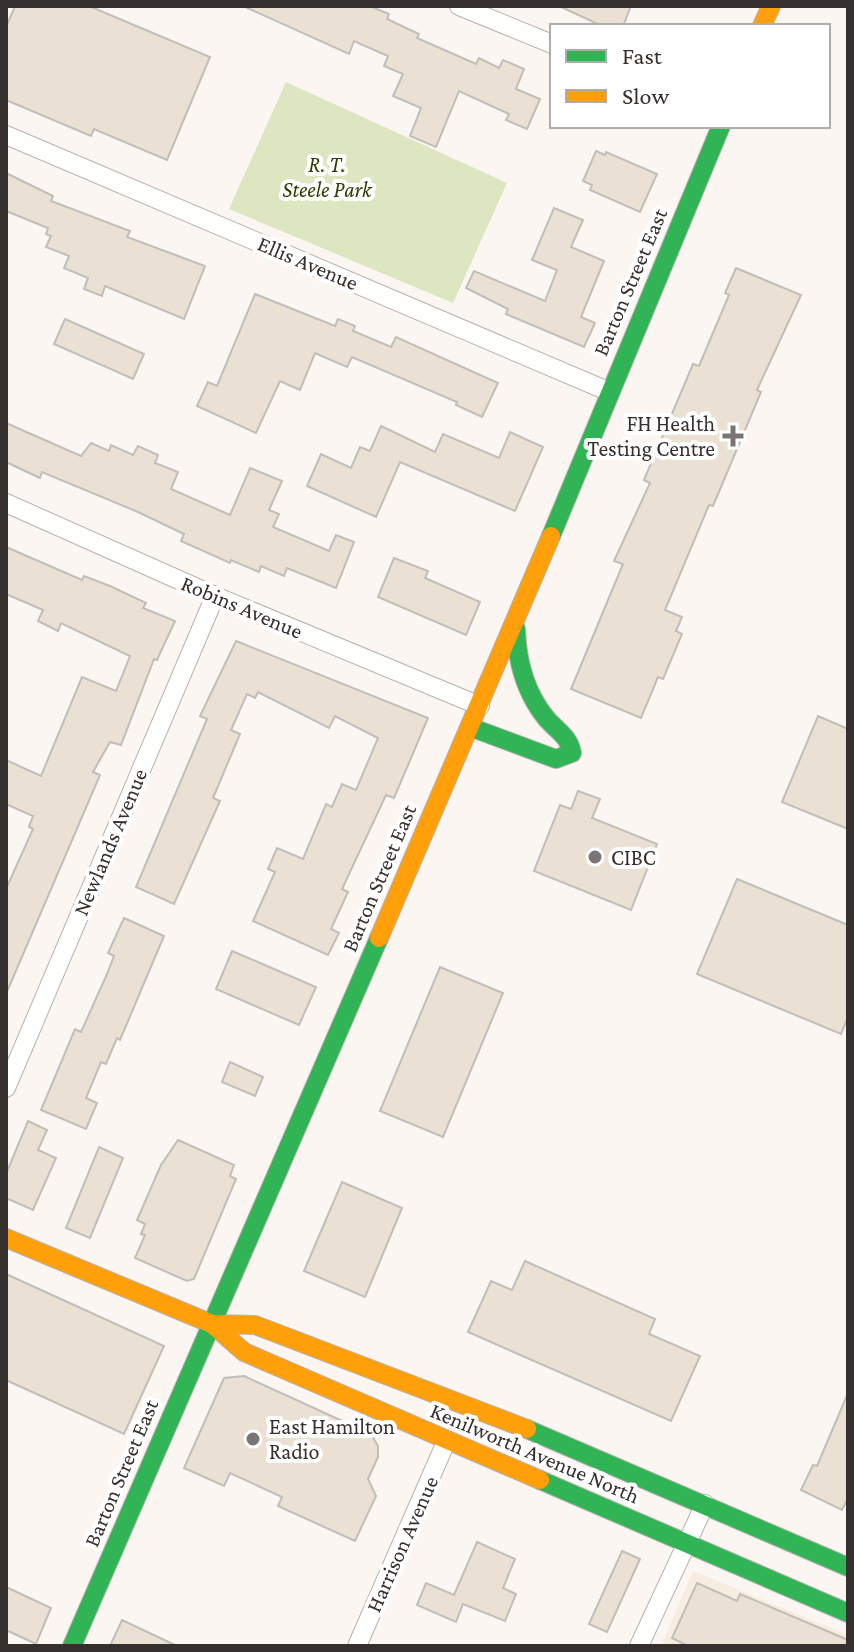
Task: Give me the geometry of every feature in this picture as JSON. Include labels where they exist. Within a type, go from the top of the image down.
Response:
[{"type":"main road","name":"Barton Street East","points":[[72,1646],[480,706],[720,128]]},
{"type":"main road","points":[[470,727],[556,759],[572,753],[570,741],[555,728],[524,686],[516,657],[516,617]]},
{"type":"main road","name":"Kenilworth Avenue North","points":[[6,1238],[212,1324],[244,1352],[446,1442],[686,1541],[848,1613]]},
{"type":"main road","name":"Kenilworth Avenue North","points":[[212,1324],[255,1325],[494,1415],[848,1567]]},
{"type":"street","points":[[460,6],[550,43]]},
{"type":"street","name":"Ellis Avenue","points":[[6,135],[610,392]]},
{"type":"street","name":"Robins Avenue","points":[[6,503],[215,596],[480,706]]},
{"type":"street","name":"Newlands Avenue","points":[[6,1088],[215,596]]},
{"type":"street","name":"Harrison Avenue","points":[[357,1646],[446,1442]]},
{"type":"street","points":[[639,1646],[705,1504]]},
{"type":"shaded area","points":[[693,1571],[848,1635],[848,1646],[661,1646]]},
{"type":"green space","name":"R. T. Steele Park","points":[[286,82],[507,183],[453,303],[229,209]]},
{"type":"building","points":[[15,6],[89,6],[210,57],[167,160],[94,129],[91,136],[6,100],[6,27]]},
{"type":"building","points":[[243,6],[370,6],[389,14],[387,19],[419,34],[417,38],[476,64],[479,58],[499,68],[503,60],[524,69],[516,89],[540,99],[527,129],[506,120],[509,114],[459,91],[436,147],[410,136],[421,108],[393,96],[403,74],[384,66],[388,56],[354,41],[349,54]]},
{"type":"building","points":[[559,6],[631,6],[624,24],[598,24]]},
{"type":"building","points":[[596,151],[605,155],[606,152],[657,174],[640,212],[590,190],[592,185],[583,181]]},
{"type":"building","points":[[6,173],[53,196],[51,201],[130,231],[127,237],[205,266],[184,319],[105,286],[102,296],[84,289],[88,278],[64,268],[69,256],[46,247],[51,236],[46,234],[48,228],[6,211]]},
{"type":"building","points":[[554,208],[583,220],[571,247],[604,261],[581,317],[595,323],[584,347],[506,314],[508,309],[466,288],[474,271],[545,301],[557,270],[532,260]]},
{"type":"building","points":[[736,268],[801,295],[757,390],[761,392],[713,506],[709,505],[665,610],[682,617],[676,631],[682,634],[663,679],[658,677],[641,718],[571,689],[623,564],[614,561],[650,483],[644,480],[693,364],[699,366],[729,295],[725,293]]},
{"type":"building","points":[[255,294],[335,326],[338,319],[355,326],[353,331],[391,347],[396,337],[498,383],[482,417],[456,405],[457,402],[352,357],[347,367],[315,353],[300,390],[280,381],[256,433],[197,406],[208,382],[217,386]]},
{"type":"building","points":[[65,319],[144,354],[133,379],[54,344]]},
{"type":"building","points":[[6,423],[81,456],[91,443],[109,451],[111,445],[133,455],[138,446],[158,455],[155,463],[178,472],[171,489],[230,515],[250,468],[282,481],[269,510],[279,514],[273,527],[329,551],[336,535],[354,542],[336,588],[287,568],[284,576],[261,566],[259,572],[231,560],[230,563],[181,541],[184,534],[138,512],[42,472],[40,478],[6,462]]},
{"type":"building","points":[[381,426],[435,452],[443,434],[499,458],[510,432],[543,447],[515,511],[400,462],[376,517],[307,486],[321,454],[351,468],[360,447],[370,451]]},
{"type":"building","points":[[6,547],[82,580],[84,576],[110,586],[146,603],[143,608],[175,621],[157,660],[154,659],[121,745],[110,742],[93,772],[100,775],[6,994],[6,889],[33,829],[29,827],[33,816],[6,804],[6,760],[41,776],[82,677],[116,691],[130,656],[61,623],[58,631],[38,621],[43,610],[6,594]]},
{"type":"building","points":[[394,558],[428,571],[425,578],[480,602],[466,635],[378,597]]},
{"type":"building","points":[[236,641],[428,718],[394,798],[386,795],[342,889],[348,892],[331,929],[339,933],[328,955],[253,921],[275,872],[268,869],[277,848],[303,859],[326,804],[332,807],[342,784],[356,790],[378,738],[335,716],[329,728],[258,692],[255,698],[247,694],[231,730],[240,734],[213,798],[220,801],[174,904],[136,887],[207,719],[200,716]]},
{"type":"building","points":[[818,716],[848,729],[848,829],[782,802]]},
{"type":"building","name":"CIBC","points":[[578,791],[600,799],[592,818],[657,844],[631,910],[534,871],[560,805],[571,809]]},
{"type":"building","points":[[737,879],[848,925],[848,1017],[841,1034],[697,974]]},
{"type":"building","points":[[124,918],[164,936],[120,1040],[117,1038],[106,1064],[101,1062],[86,1098],[97,1103],[86,1129],[41,1110],[75,1029],[81,1032],[107,974],[114,956],[108,953]]},
{"type":"building","points":[[232,951],[316,987],[299,1025],[216,989]]},
{"type":"building","points":[[440,967],[503,993],[443,1137],[380,1111]]},
{"type":"building","points":[[230,1062],[263,1077],[255,1096],[222,1082]]},
{"type":"building","points":[[28,1121],[47,1130],[38,1150],[56,1158],[33,1210],[6,1198],[6,1174]]},
{"type":"building","points":[[178,1140],[234,1165],[230,1176],[236,1179],[194,1279],[187,1281],[135,1258],[145,1235],[141,1234],[145,1224],[137,1220],[161,1165]]},
{"type":"building","points":[[99,1147],[123,1158],[90,1238],[66,1228]]},
{"type":"building","points":[[342,1182],[402,1208],[365,1297],[304,1271]]},
{"type":"building","points":[[525,1261],[655,1319],[649,1334],[700,1356],[671,1421],[468,1332],[491,1281],[512,1290]]},
{"type":"building","points":[[6,1274],[164,1346],[124,1434],[6,1380]]},
{"type":"building","points":[[244,1376],[371,1434],[378,1446],[378,1457],[368,1479],[376,1496],[355,1541],[278,1506],[282,1497],[230,1473],[224,1486],[184,1468],[224,1378]]},
{"type":"building","points":[[848,1393],[848,1498],[842,1510],[801,1490],[813,1465],[817,1466]]},
{"type":"building","points":[[477,1542],[515,1559],[503,1588],[516,1594],[505,1621],[463,1604],[456,1622],[417,1605],[426,1583],[454,1595]]},
{"type":"building","points":[[622,1551],[640,1559],[607,1632],[589,1624]]},
{"type":"building","points":[[697,1583],[737,1601],[740,1594],[848,1640],[848,1646],[688,1646],[672,1638]]},
{"type":"building","points":[[6,1587],[51,1608],[36,1644],[6,1630]]},
{"type":"building","points":[[122,1620],[177,1646],[110,1646]]},
{"type":"traffic: fast","points":[[551,536],[720,128]]},
{"type":"traffic: fast","points":[[470,727],[556,759],[572,753],[565,738],[546,718],[528,687],[520,665],[516,629]]},
{"type":"traffic: fast","points":[[72,1646],[379,938]]},
{"type":"traffic: fast","points":[[527,1429],[848,1567]]},
{"type":"traffic: fast","points":[[540,1480],[848,1613]]},
{"type":"traffic: slow","points":[[763,24],[771,6]]},
{"type":"traffic: slow","points":[[379,938],[551,536]]},
{"type":"traffic: slow","points":[[6,1238],[212,1324],[255,1325],[527,1429]]},
{"type":"traffic: slow","points":[[212,1324],[244,1352],[540,1480]]},
{"type":"place","name":"FH Health Testing Centre","points":[[733,436]]},
{"type":"place","name":"CIBC","points":[[595,857]]},
{"type":"place","name":"East Hamilton Radio","points":[[253,1439]]}]
